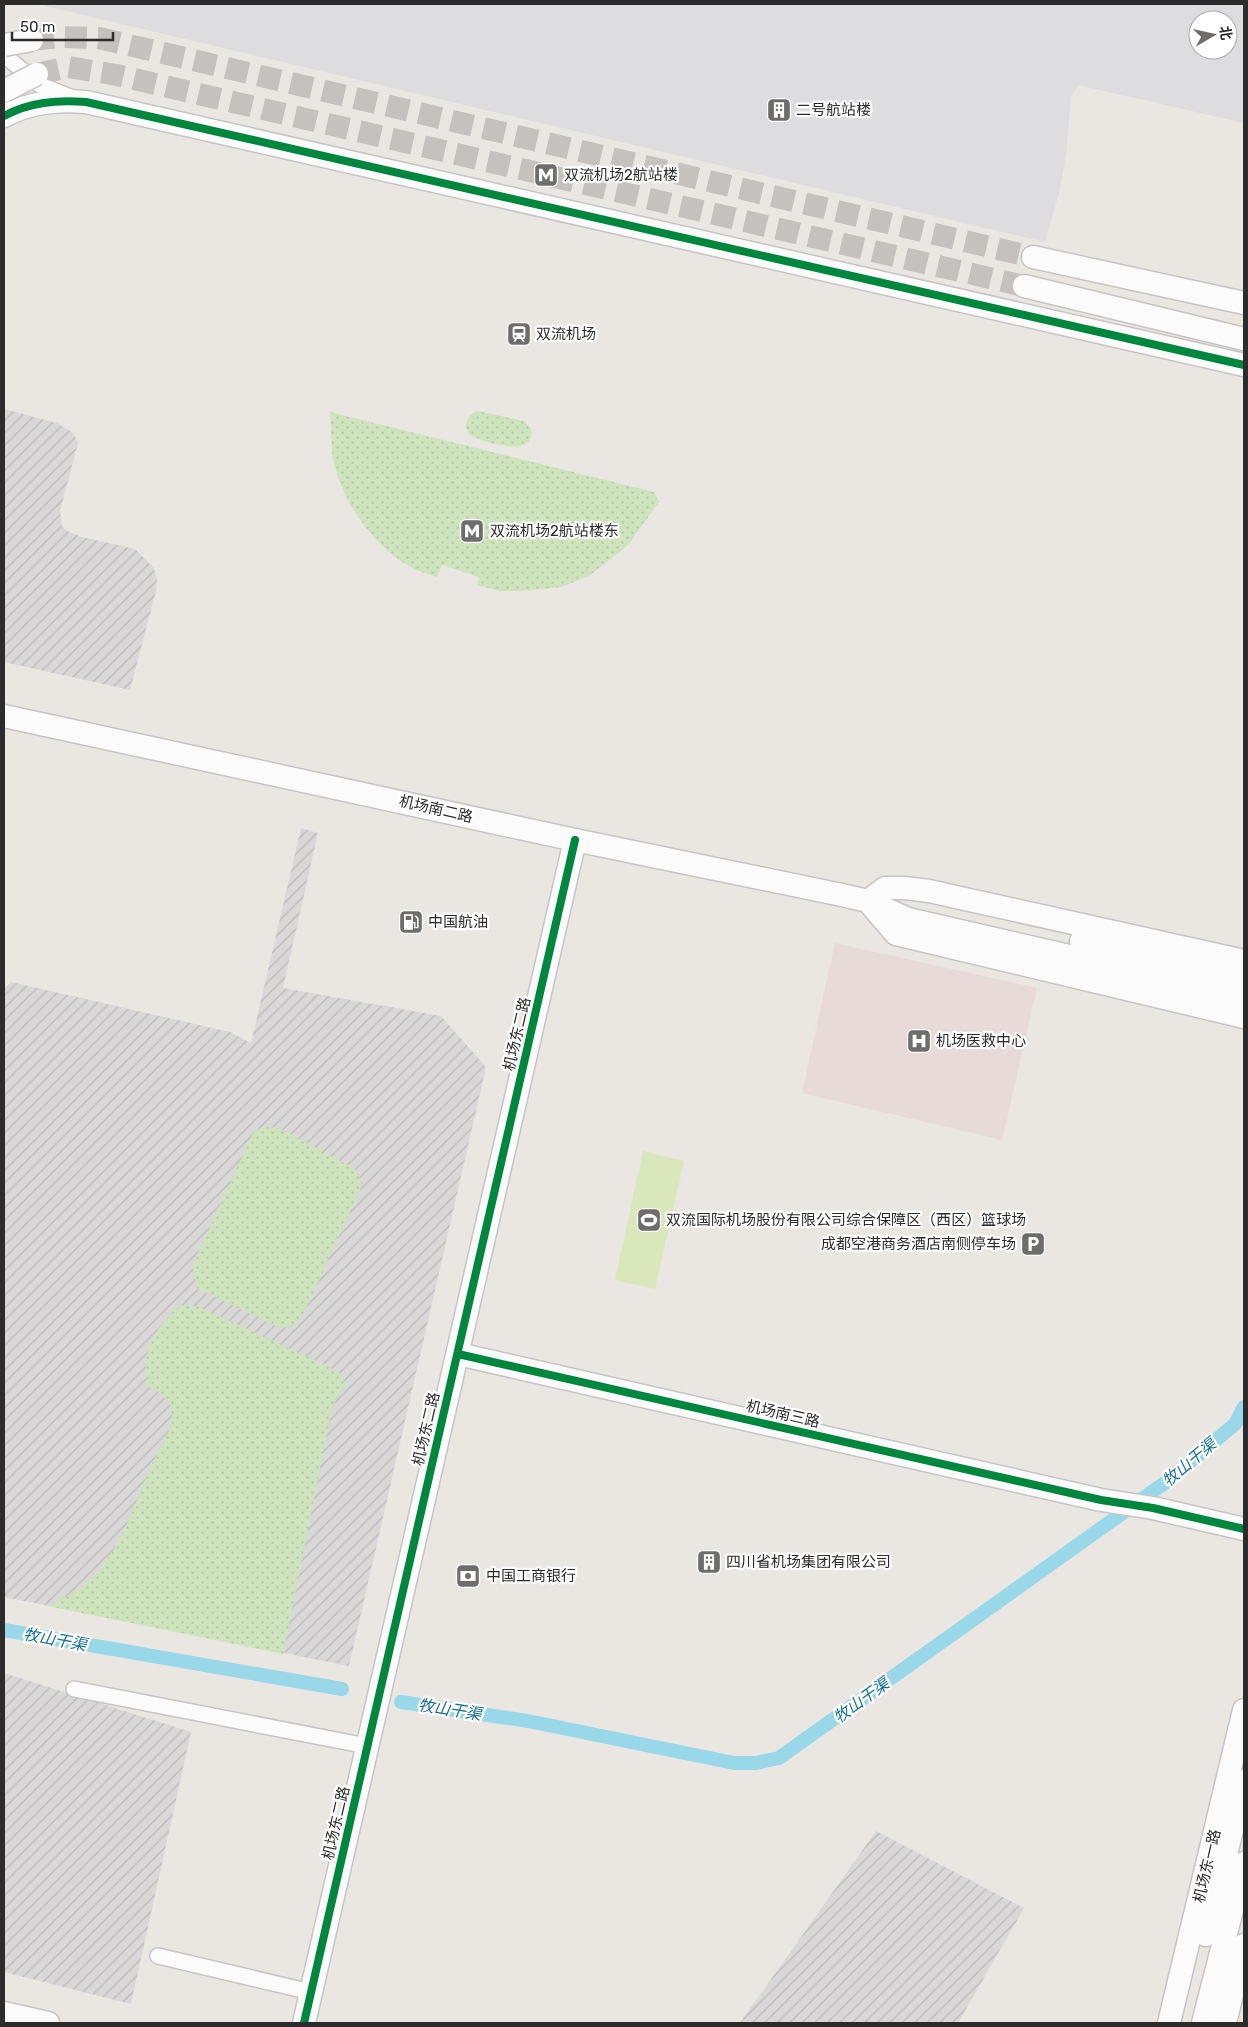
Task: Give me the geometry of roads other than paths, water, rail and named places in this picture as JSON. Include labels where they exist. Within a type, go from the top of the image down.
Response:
[{"type":"street","points":[[4,45],[32,40]]},
{"type":"street","points":[[4,55],[40,85],[86,102],[1244,365]]},
{"type":"street","points":[[4,90],[37,74]]},
{"type":"street","points":[[4,116],[19,109],[47,102],[86,102]]},
{"type":"street","points":[[1033,257],[1244,303]]},
{"type":"street","points":[[1024,286],[1244,339]]},
{"type":"street","name":"机场南二路","points":[[4,716],[575,840],[910,910]]},
{"type":"street","name":"机场东二路","points":[[304,2023],[575,840]]},
{"type":"street","points":[[1244,962],[929,891],[885,888],[868,901],[896,934],[1244,1017]]},
{"type":"street","points":[[910,910],[1244,979]]},
{"type":"street","points":[[910,910],[1244,996]]},
{"type":"street","name":"机场南三路","points":[[458,1354],[1102,1500],[1153,1508],[1244,1530]]},
{"type":"street","points":[[74,1689],[367,1746]]},
{"type":"street","name":"机场东一路","points":[[1169,2023],[1244,1710]]},
{"type":"street","points":[[1185,2023],[1244,1781]]},
{"type":"street","points":[[1203,2023],[1244,1863]]},
{"type":"street","points":[[1238,2017],[1244,1945]]},
{"type":"street","points":[[158,1956],[311,1992]]},
{"type":"street","points":[[4,2013],[48,2023]]},
{"type":"waterway","name":"牧山干渠","points":[[401,1702],[528,1721],[734,1763],[756,1763],[779,1758],[1166,1482],[1235,1424],[1244,1407]]},
{"type":"waterway","name":"牧山干渠","points":[[4,1630],[342,1689]]},
{"type":"tunnel","points":[[32,40],[60,37],[99,38],[1033,257]]},
{"type":"tunnel","points":[[37,74],[68,67],[117,75],[1024,286]]},
{"type":"place","name":"二号航站楼","points":[[779,110]]},
{"type":"place","name":"双流机场2航站楼","points":[[546,175]]},
{"type":"place","name":"双流机场","points":[[519,334]]},
{"type":"place","name":"双流机场2航站楼东","points":[[472,531]]},
{"type":"place","name":"中国航油","points":[[411,922]]},
{"type":"place","name":"机场医救中心","points":[[919,1041]]},
{"type":"place","name":"双流国际机场股份有限公司综合保障区（西区）篮球场","points":[[649,1220]]},
{"type":"place","name":"成都空港商务酒店南侧停车场","points":[[1033,1244]]},
{"type":"place","name":"四川省机场集团有限公司","points":[[709,1562]]},
{"type":"place","name":"中国工商银行","points":[[468,1576]]}]
